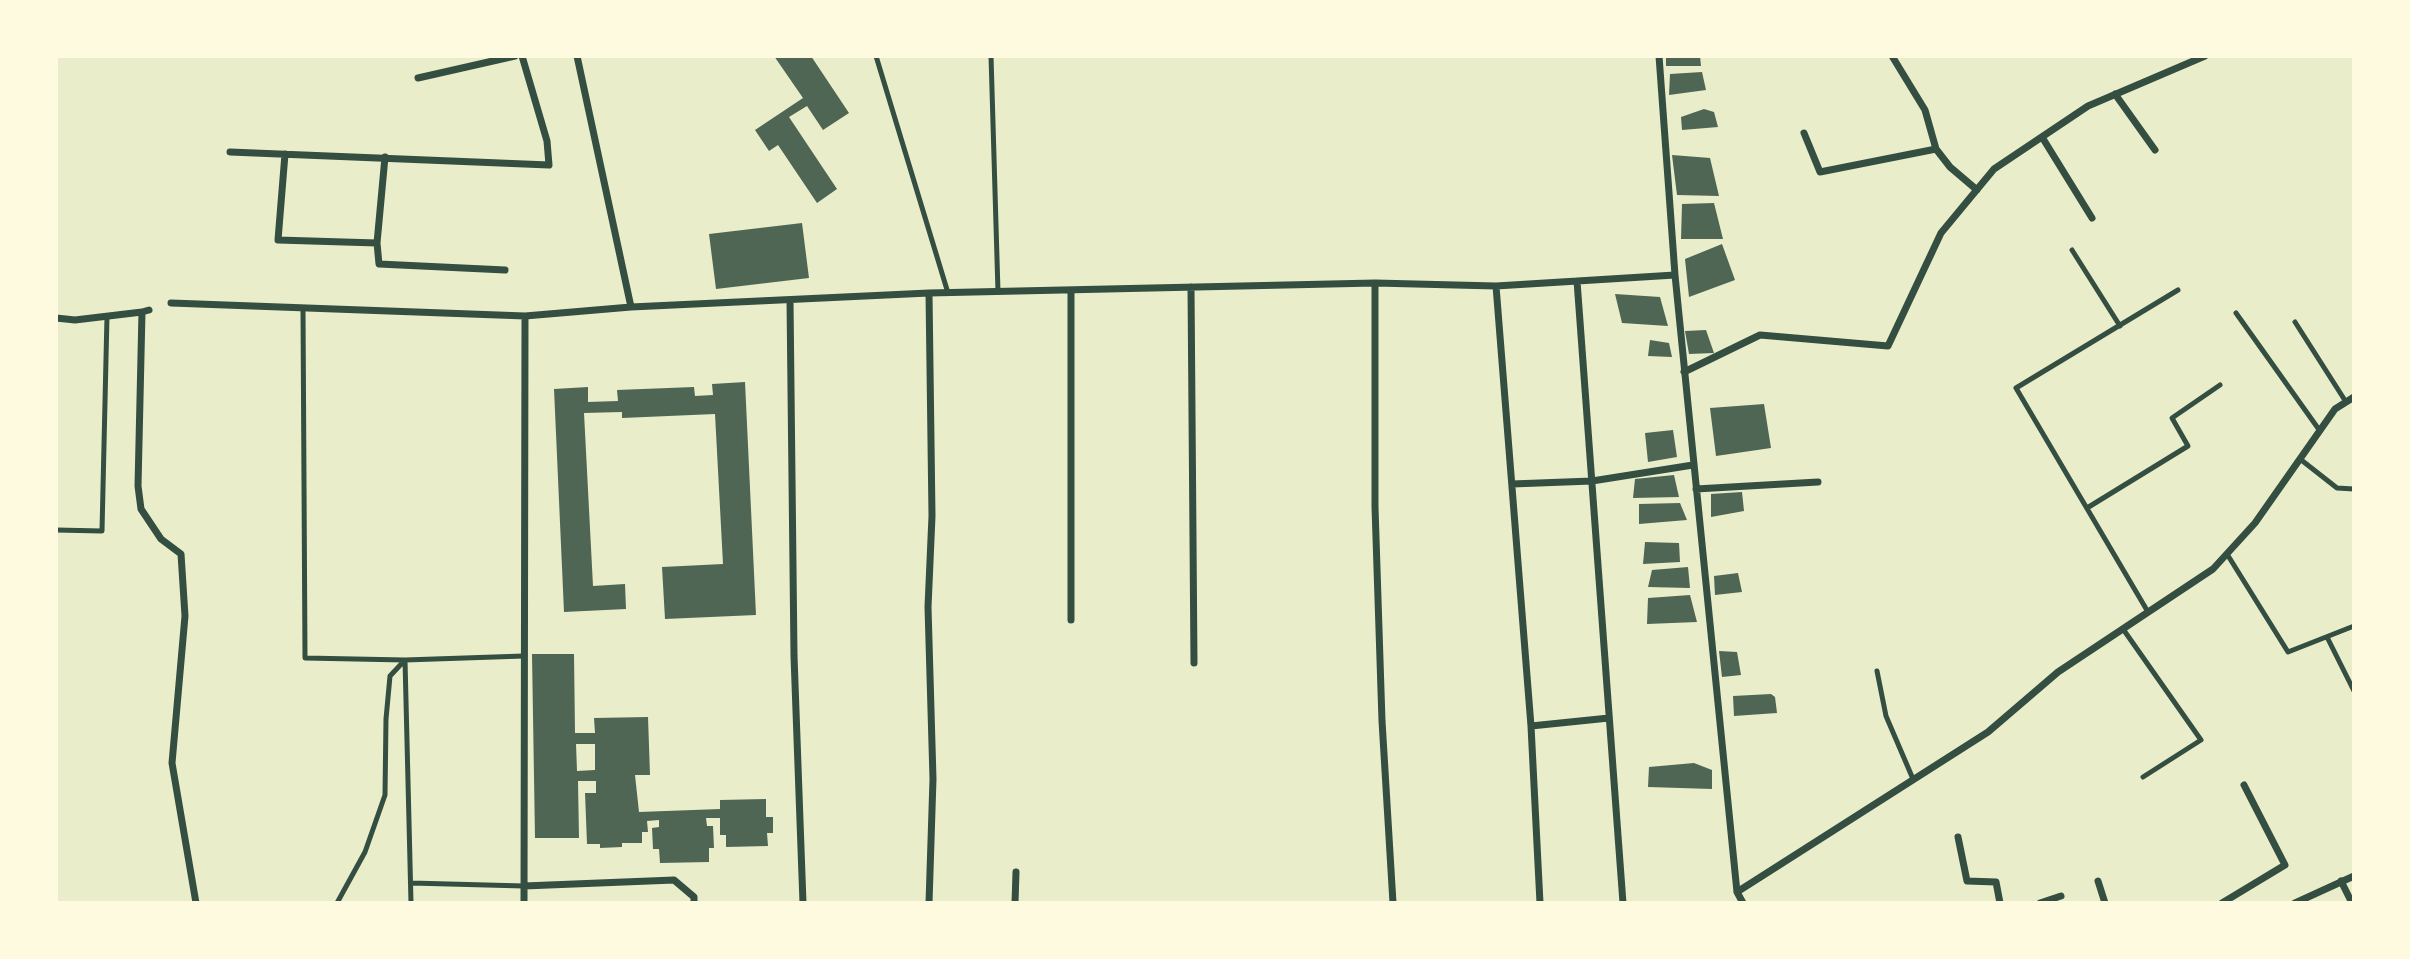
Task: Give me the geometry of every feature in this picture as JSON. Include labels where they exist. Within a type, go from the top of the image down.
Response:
[{"type":"street","points":[[418,78],[515,56]]},
{"type":"street","points":[[230,152],[549,165],[547,141],[522,56]]},
{"type":"street","points":[[578,56],[631,307]]},
{"type":"street","points":[[1659,56],[1675,275],[1693,465],[1737,892],[1742,903]]},
{"type":"street","points":[[1892,56],[1925,110],[1936,149],[1950,167],[1977,190]]},
{"type":"street","points":[[1684,372],[1760,335],[1888,346],[1941,233],[1994,169],[2088,106],[2205,56]]},
{"type":"street","points":[[2115,94],[2155,150]]},
{"type":"street","points":[[1804,133],[1820,172],[1936,149]]},
{"type":"street","points":[[2042,136],[2092,218]]},
{"type":"street","points":[[285,154],[278,240],[377,243]]},
{"type":"street","points":[[385,157],[377,243],[379,264],[505,270]]},
{"type":"street","points":[[171,303],[525,316],[631,307],[929,293],[1375,283],[1496,286],[1675,275]]},
{"type":"street","points":[[1577,281],[1623,903]]},
{"type":"street","points":[[1375,283],[1375,507],[1382,721],[1393,903]]},
{"type":"street","points":[[1496,286],[1531,726],[1540,903]]},
{"type":"street","points":[[1191,287],[1194,663]]},
{"type":"street","points":[[1071,290],[1071,620]]},
{"type":"street","points":[[929,293],[932,516],[928,607],[933,779],[929,903]]},
{"type":"street","points":[[790,300],[794,656],[803,903]]},
{"type":"street","points":[[56,318],[75,320],[145,311],[139,488],[141,509],[161,539],[181,554],[185,616],[172,763],[196,903]]},
{"type":"street","points":[[524,903],[525,316]]},
{"type":"street","points":[[1737,892],[1988,732],[2058,672],[2213,569],[2255,523],[2335,410],[2354,397]]},
{"type":"street","points":[[1512,484],[1592,481],[1693,465]]},
{"type":"street","points":[[1696,489],[1818,482]]},
{"type":"street","points":[[1531,726],[1609,718]]},
{"type":"street","points":[[2222,903],[2285,865],[2244,785]]},
{"type":"street","points":[[1958,837],[1967,881],[1996,882],[2000,903]]},
{"type":"street","points":[[1015,903],[1016,872]]},
{"type":"street","points":[[2295,903],[2354,876]]},
{"type":"street","points":[[524,886],[674,880],[694,897],[694,903]]},
{"type":"street","points":[[2098,881],[2105,903]]},
{"type":"street","points":[[2342,881],[2352,903]]},
{"type":"street","points":[[2040,903],[2061,896]]},
{"type":"lane","points":[[876,56],[948,293]]},
{"type":"lane","points":[[991,56],[998,292]]},
{"type":"lane","points":[[2072,250],[2120,326]]},
{"type":"lane","points":[[2148,612],[2016,388],[2178,290]]},
{"type":"lane","points":[[303,308],[305,659],[405,660],[524,656]]},
{"type":"lane","points":[[2236,313],[2320,431]]},
{"type":"lane","points":[[56,530],[102,531],[107,316]]},
{"type":"lane","points":[[2295,322],[2346,402]]},
{"type":"lane","points":[[2087,508],[2188,446],[2172,418],[2220,385]]},
{"type":"lane","points":[[2300,459],[2337,488],[2354,489]]},
{"type":"lane","points":[[2227,554],[2288,652],[2354,626]]},
{"type":"lane","points":[[2123,629],[2201,740],[2143,778]]},
{"type":"lane","points":[[2327,637],[2354,691]]},
{"type":"lane","points":[[405,660],[411,903]]},
{"type":"lane","points":[[337,903],[365,852],[385,795],[386,719],[390,676],[405,660]]},
{"type":"lane","points":[[1877,671],[1886,716],[1913,779]]},
{"type":"lane","points":[[411,883],[524,886]]},
{"type":"building","points":[[774,56],[811,56],[849,113],[823,130],[807,106],[789,117],[837,189],[817,203],[778,145],[769,151],[755,130],[803,98]]},
{"type":"building","points":[[1666,56],[1700,56],[1701,66],[1666,66]]},
{"type":"building","points":[[1702,72],[1706,90],[1669,95],[1670,74]]},
{"type":"building","points":[[1704,109],[1714,112],[1718,127],[1682,130],[1681,117]]},
{"type":"building","points":[[1672,155],[1710,158],[1719,196],[1677,195]]},
{"type":"building","points":[[1714,203],[1723,239],[1681,239],[1682,204]]},
{"type":"building","points":[[802,223],[809,278],[716,289],[709,234]]},
{"type":"building","points":[[1722,244],[1735,280],[1689,297],[1685,259]]},
{"type":"building","points":[[1615,294],[1660,297],[1668,326],[1622,323]]},
{"type":"building","points":[[1706,330],[1714,353],[1689,354],[1685,331]]},
{"type":"building","points":[[1650,340],[1669,343],[1672,357],[1648,356]]},
{"type":"building","points":[[745,382],[756,615],[665,619],[662,567],[723,564],[715,414],[622,418],[622,412],[584,413],[593,586],[625,584],[626,609],[564,612],[554,389],[588,387],[588,402],[618,401],[617,390],[694,387],[695,396],[713,395],[712,384]]},
{"type":"building","points":[[1764,404],[1771,448],[1716,456],[1710,408]]},
{"type":"building","points":[[1673,430],[1677,457],[1648,462],[1645,433]]},
{"type":"building","points":[[1674,475],[1679,497],[1633,498],[1635,479]]},
{"type":"building","points":[[1742,492],[1744,511],[1711,517],[1711,494]]},
{"type":"building","points":[[1680,503],[1687,520],[1639,524],[1639,504]]},
{"type":"building","points":[[1645,542],[1679,543],[1680,562],[1643,564]]},
{"type":"building","points":[[1688,567],[1690,588],[1648,587],[1652,570]]},
{"type":"building","points":[[1738,573],[1742,592],[1715,595],[1714,576]]},
{"type":"building","points":[[1690,595],[1697,622],[1647,624],[1648,598]]},
{"type":"building","points":[[1719,651],[1737,652],[1741,675],[1722,677]]},
{"type":"building","points":[[532,654],[574,654],[575,733],[595,733],[594,718],[648,717],[650,775],[635,775],[639,812],[720,809],[720,800],[766,799],[766,817],[773,817],[773,833],[767,833],[768,846],[726,847],[726,835],[720,835],[720,818],[706,818],[707,826],[713,826],[714,848],[709,848],[709,862],[660,863],[659,849],[653,849],[652,828],[659,827],[659,820],[647,821],[648,832],[642,832],[642,843],[622,843],[622,847],[600,848],[600,844],[587,844],[585,793],[596,793],[596,781],[578,781],[579,838],[535,838]],"holes":[[[576,744],[595,744],[595,770],[577,771]]]},
{"type":"building","points":[[1771,694],[1775,697],[1777,713],[1734,716],[1733,696]]},
{"type":"building","points":[[1694,763],[1712,770],[1712,789],[1648,787],[1649,767]]}]
